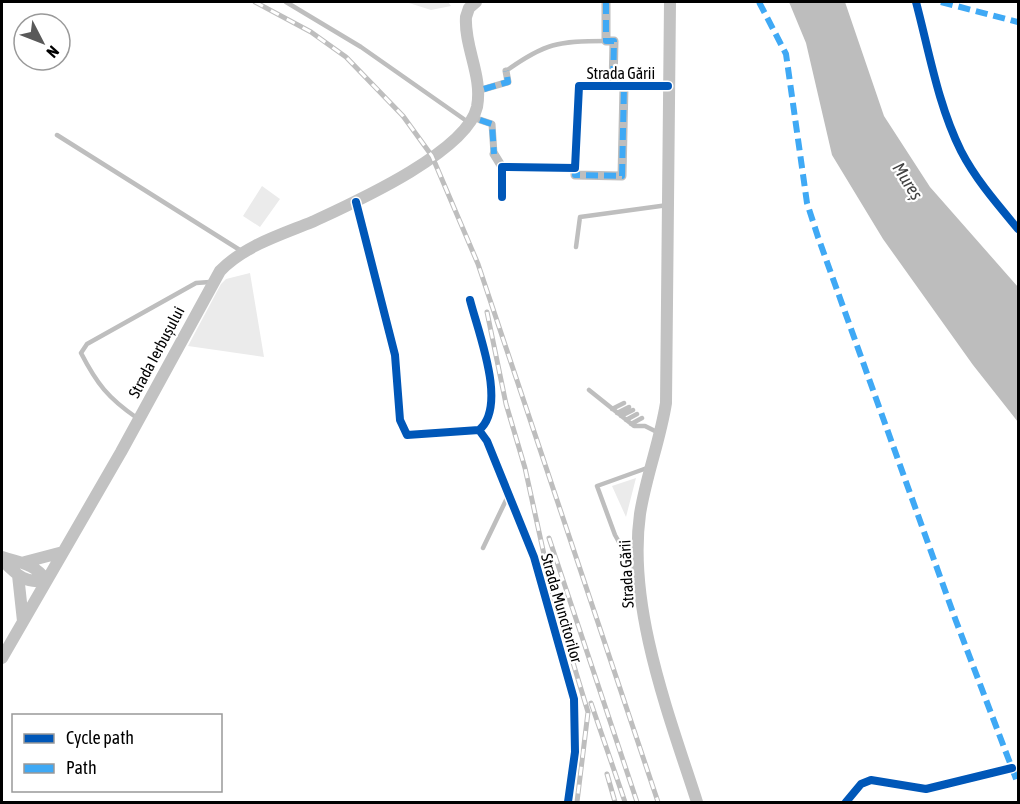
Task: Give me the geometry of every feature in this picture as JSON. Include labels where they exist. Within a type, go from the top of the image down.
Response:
[{"type":"main road","points":[[475,122],[478,81],[465,25],[469,8],[476,2]]},
{"type":"main road","name":"Strada Gării","points":[[670,2],[666,403],[661,434],[640,514],[640,579],[647,630],[697,802]]},
{"type":"main road","name":"Strada Ierbușului","points":[[2,658],[139,419],[213,282],[229,262],[243,252],[356,202],[432,156],[475,122]]},
{"type":"main road","points":[[25,562],[63,552]]},
{"type":"main road","points":[[2,558],[25,562],[35,567],[46,580],[34,583],[18,575],[2,558]]},
{"type":"main road","points":[[18,575],[22,621]]},
{"type":"street","name":"Strada Gării","points":[[606,2],[606,41],[614,41],[613,86]]},
{"type":"street","points":[[484,89],[507,82],[506,71]]},
{"type":"street","name":"Strada Gării","points":[[624,86],[622,176],[575,175],[579,86],[613,86],[624,86],[669,86]]},
{"type":"street","points":[[475,122],[492,124],[494,154],[502,167],[502,197]]},
{"type":"street","name":"Strada Gării","points":[[502,167],[574,168]]},
{"type":"street","points":[[356,202],[395,355],[403,429],[407,435],[413,437],[479,430],[490,418],[493,405],[492,387],[470,300]]},
{"type":"street","name":"Strada Muncitorilor","points":[[479,430],[487,441],[534,557],[574,699],[575,752],[568,802]]},
{"type":"street","points":[[846,802],[861,784],[871,780],[926,789],[1012,768]]},
{"type":"lane","points":[[286,2],[361,46],[475,122]]},
{"type":"lane","points":[[506,71],[532,52],[551,44],[568,41],[606,41]]},
{"type":"lane","points":[[57,135],[243,252]]},
{"type":"lane","points":[[576,247],[580,217],[668,206]]},
{"type":"lane","points":[[139,419],[113,402],[95,381],[81,353],[87,344],[196,283],[213,282]]},
{"type":"lane","points":[[589,390],[637,427],[645,426],[661,434]]},
{"type":"lane","points":[[622,416],[633,410]]},
{"type":"lane","points":[[622,416],[633,410]]},
{"type":"lane","points":[[622,416],[633,410]]},
{"type":"lane","points":[[640,579],[615,536],[597,486],[651,467]]},
{"type":"lane","points":[[483,548],[508,496]]},
{"type":"shaded area","points":[[448,2],[451,6],[431,10],[409,3]]},
{"type":"shaded area","points":[[262,186],[280,199],[260,227],[243,216]]},
{"type":"shaded area","points":[[250,273],[264,357],[188,346],[221,284],[226,279]]},
{"type":"shaded area","points":[[636,478],[626,517],[612,486]]},
{"type":"water","name":"Mureș","points":[[789,2],[845,2],[884,116],[930,187],[1018,287],[1018,422],[973,365],[883,239],[832,155],[806,43]]},
{"type":"railway","points":[[255,2],[311,32],[346,57],[403,116],[432,156],[478,264],[658,802]]},
{"type":"railway","points":[[487,312],[506,404],[525,468],[554,600],[588,712],[577,802]]},
{"type":"railway","points":[[549,538],[637,802]]},
{"type":"railway","points":[[591,703],[625,802]]},
{"type":"railway","points":[[607,774],[615,802]]},
{"type":"marked path","points":[[606,2],[606,41],[614,41],[613,86]]},
{"type":"marked path","points":[[759,2],[786,54],[807,203],[818,237],[956,621],[1018,784]]},
{"type":"marked path","points":[[941,2],[1018,22]]},
{"type":"marked path","points":[[484,89],[508,82],[506,71]]},
{"type":"marked path","points":[[575,168],[575,175],[622,176],[624,86]]},
{"type":"marked path","points":[[480,120],[492,124],[494,154]]},
{"type":"cycle path","points":[[916,2],[946,115],[961,151],[973,172],[1018,229]]},
{"type":"cycle path","points":[[502,197],[502,167],[575,168],[579,86],[668,86]]},
{"type":"cycle path","points":[[356,202],[395,355],[400,420],[407,435],[479,430],[487,419],[491,404],[491,387],[484,349],[470,300]]},
{"type":"cycle path","points":[[479,430],[487,441],[534,557],[574,699],[575,752],[568,802]]},
{"type":"cycle path","points":[[846,802],[861,784],[871,780],[926,789],[1012,768]]}]
